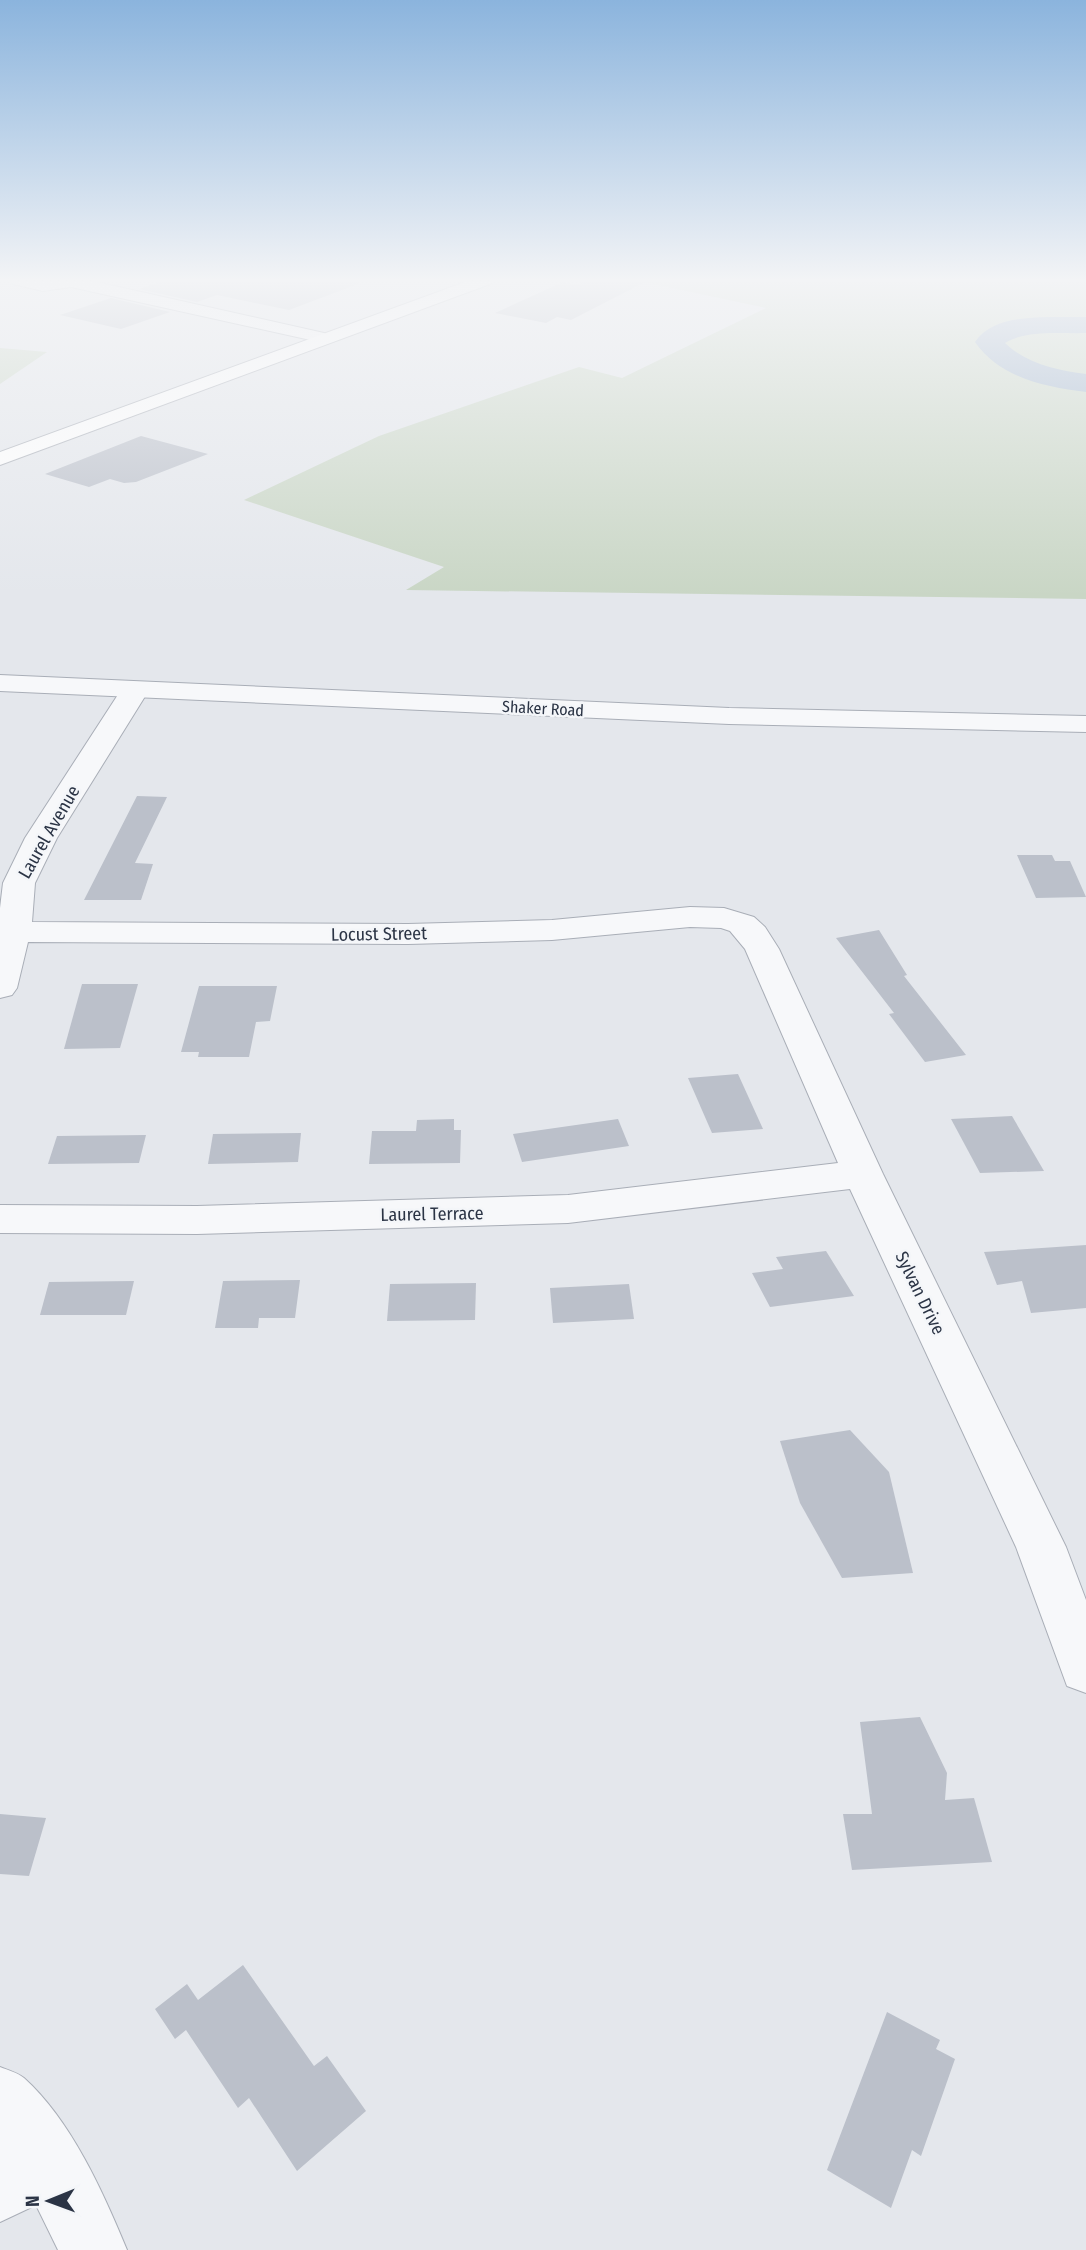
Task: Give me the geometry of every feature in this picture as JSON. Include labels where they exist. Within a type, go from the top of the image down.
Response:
[{"type":"main road","points":[[0,459],[195,386]]},
{"type":"street","name":"Shaker Road","points":[[0,683],[729,716],[1086,724]]},
{"type":"street","name":"Laurel Avenue","points":[[0,988],[13,932],[19,883],[41,838],[135,690]]},
{"type":"street","name":"Locust Street","points":[[13,932],[408,934],[552,930],[690,917],[724,918],[742,924]]},
{"type":"street","name":"Sylvan Drive","points":[[742,924],[753,934],[762,949],[863,1174],[1041,1546],[1086,1669]]},
{"type":"street","name":"Laurel Terrace","points":[[0,1219],[197,1220],[568,1209],[863,1174]]},
{"type":"street","points":[[0,2099],[32,2137],[23,2175],[70,2197],[93,2250]]},
{"type":"green space","points":[[524,386],[1086,386],[1086,599],[406,590],[444,567],[244,500],[379,436]]},
{"type":"building","points":[[141,436],[208,454],[136,482],[124,483],[110,479],[89,487],[45,474]]},
{"type":"building","points":[[137,796],[167,797],[135,863],[153,864],[141,900],[84,900]]},
{"type":"building","points":[[1017,855],[1052,855],[1055,861],[1070,861],[1086,897],[1036,898]]},
{"type":"building","points":[[879,930],[907,975],[904,976],[966,1055],[925,1062],[889,1014],[894,1013],[836,938]]},
{"type":"building","points":[[82,984],[138,984],[120,1048],[64,1049]]},
{"type":"building","points":[[199,986],[277,986],[270,1021],[256,1022],[249,1057],[198,1057],[199,1052],[181,1052]]},
{"type":"building","points":[[738,1074],[763,1129],[712,1133],[688,1078]]},
{"type":"building","points":[[1012,1116],[1044,1171],[980,1173],[951,1119]]},
{"type":"building","points":[[454,1119],[454,1130],[461,1130],[460,1163],[369,1164],[372,1131],[416,1131],[417,1120]]},
{"type":"building","points":[[618,1119],[629,1146],[522,1162],[513,1134]]},
{"type":"building","points":[[301,1133],[298,1162],[208,1164],[213,1134]]},
{"type":"building","points":[[146,1135],[139,1163],[48,1164],[57,1136]]},
{"type":"building","points":[[1086,1245],[1086,1308],[1031,1313],[1022,1281],[997,1285],[984,1252]]},
{"type":"building","points":[[826,1251],[854,1296],[770,1307],[752,1273],[783,1269],[776,1257]]},
{"type":"building","points":[[300,1280],[295,1318],[259,1318],[258,1328],[215,1328],[223,1281]]},
{"type":"building","points":[[134,1281],[126,1315],[40,1315],[49,1282]]},
{"type":"building","points":[[476,1283],[475,1320],[387,1321],[390,1284]]},
{"type":"building","points":[[629,1284],[634,1319],[553,1323],[550,1288]]},
{"type":"building","points":[[850,1430],[889,1472],[913,1573],[842,1578],[800,1503],[780,1441]]},
{"type":"building","points":[[920,1717],[947,1773],[945,1800],[974,1798],[992,1862],[852,1870],[843,1814],[872,1814],[860,1722]]},
{"type":"building","points":[[0,1814],[46,1818],[29,1876],[0,1874]]},
{"type":"building","points":[[243,1965],[314,2066],[327,2056],[366,2111],[297,2171],[249,2098],[238,2108],[186,2030],[175,2039],[155,2009],[187,1984],[198,2000]]},
{"type":"building","points":[[887,2012],[940,2040],[936,2049],[955,2059],[921,2156],[912,2150],[891,2208],[827,2170]]}]
